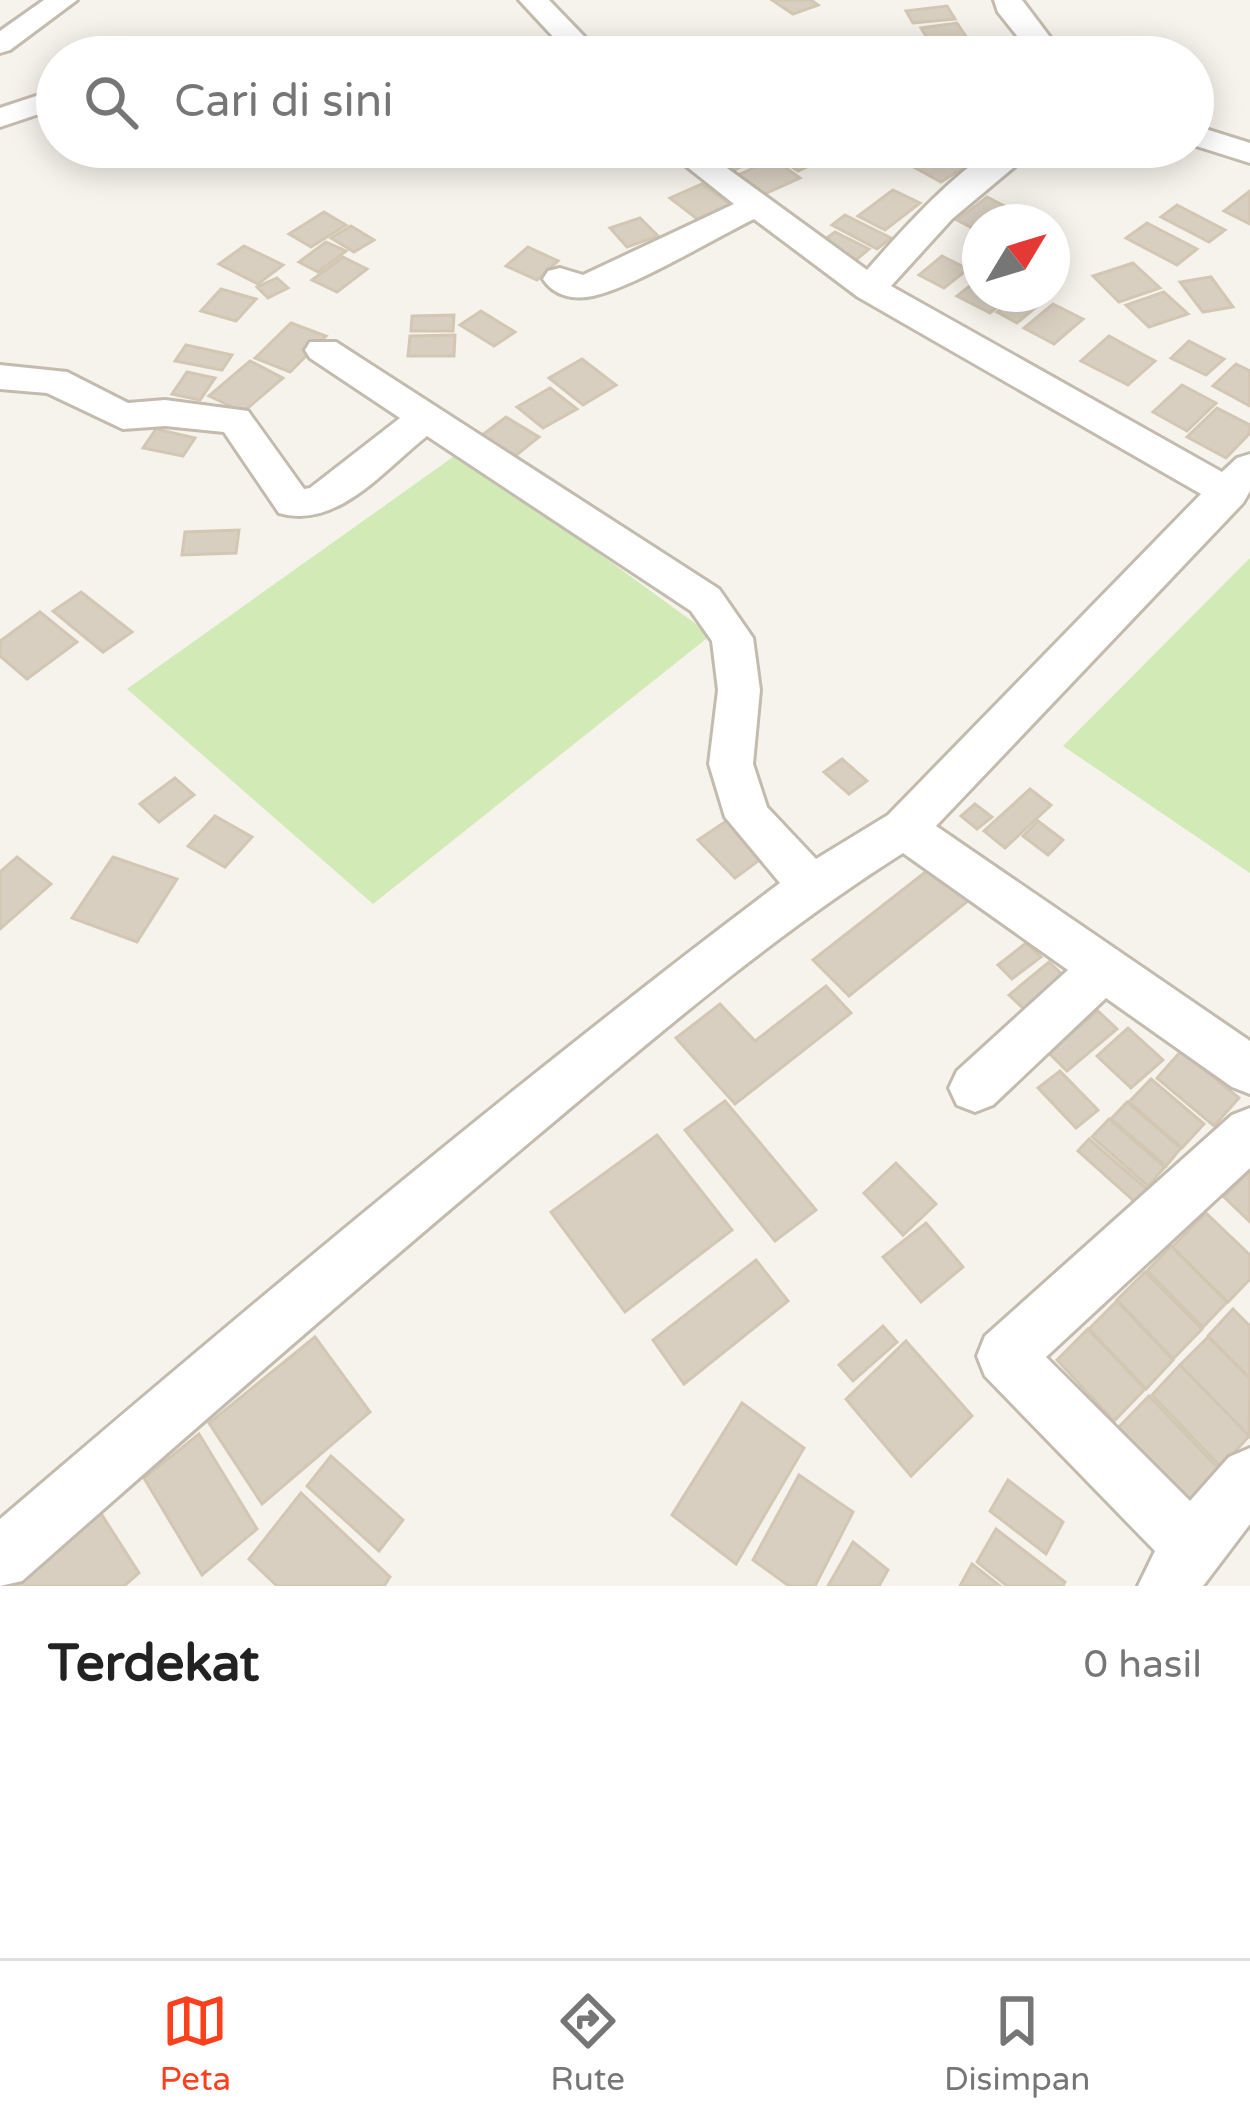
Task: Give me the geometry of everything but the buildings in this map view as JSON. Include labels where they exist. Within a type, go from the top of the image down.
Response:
[{"type":"street","points":[[0,44],[64,0]]},
{"type":"street","points":[[533,0],[568,36]]},
{"type":"street","points":[[1008,0],[1033,36]]},
{"type":"street","points":[[0,118],[36,105]]},
{"type":"street","points":[[1214,141],[1250,154]]},
{"type":"street","points":[[0,1559],[328,1275],[662,1001],[812,886],[904,829],[1239,480],[870,289],[704,168]]},
{"type":"street","points":[[870,289],[929,218],[991,168]]},
{"type":"street","points":[[560,279],[571,286],[588,286],[754,208]]},
{"type":"street","points":[[323,350],[705,600],[731,638],[739,690],[731,764],[748,817],[812,886]]},
{"type":"street","points":[[0,377],[54,381],[123,416],[165,413],[235,419],[293,503],[318,502],[331,494],[424,418]]},
{"type":"street","points":[[904,829],[1250,1070]]},
{"type":"street","points":[[975,1088],[1104,968]]},
{"type":"street","points":[[1250,1133],[1005,1356],[1181,1566],[1250,1478]]},
{"type":"green space","points":[[460,452],[711,635],[373,904],[127,689]]},
{"type":"green space","points":[[1250,558],[1250,873],[1063,746]]}]
